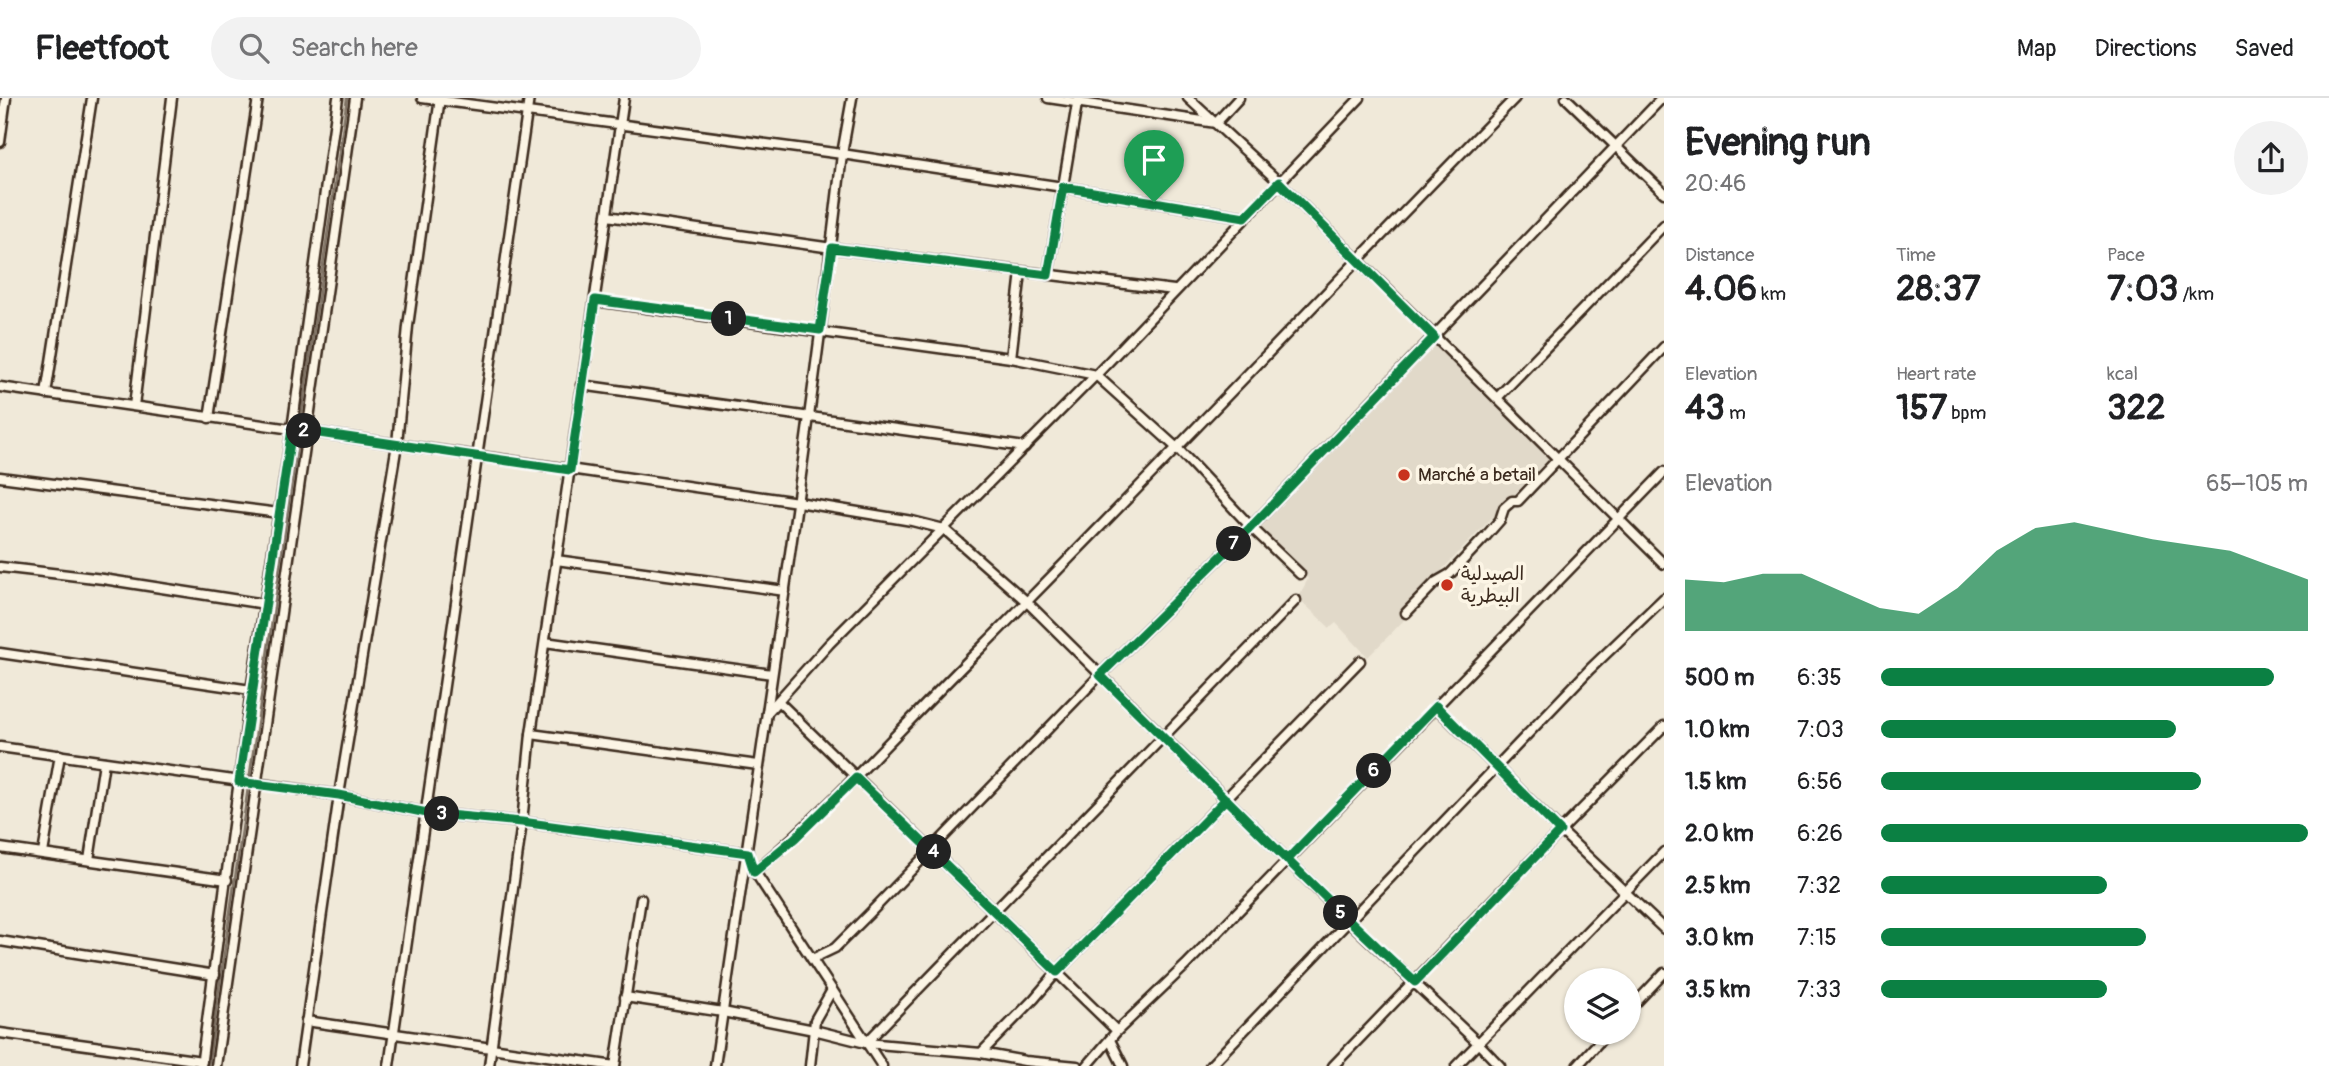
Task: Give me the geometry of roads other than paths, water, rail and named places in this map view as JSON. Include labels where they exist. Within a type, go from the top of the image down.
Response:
[{"type":"street","points":[[0,142],[6,98]]},
{"type":"street","points":[[46,394],[92,98]]},
{"type":"street","points":[[134,406],[172,98]]},
{"type":"street","points":[[209,418],[258,98]]},
{"type":"street","points":[[0,1033],[202,1064],[227,880],[248,783],[251,690],[279,513],[299,430],[338,98]]},
{"type":"street","points":[[216,1066],[248,783],[299,430],[355,98]]},
{"type":"street","points":[[422,98],[842,154],[1245,217]]},
{"type":"street","points":[[389,1066],[528,98]]},
{"type":"street","points":[[489,1066],[522,822],[531,734],[624,98]]},
{"type":"street","points":[[715,1066],[798,502],[842,154],[852,98]]},
{"type":"street","points":[[1048,98],[1077,100],[1216,123]]},
{"type":"street","points":[[1188,98],[1279,182],[1664,564]]},
{"type":"street","points":[[1216,123],[1239,98]]},
{"type":"street","points":[[766,714],[829,644],[1096,375],[1174,290],[1360,98]]},
{"type":"street","points":[[754,872],[795,838],[856,778],[1516,98]]},
{"type":"street","points":[[1566,98],[1664,193]]},
{"type":"street","points":[[812,959],[835,948],[1100,675],[1251,527],[1662,98]]},
{"type":"street","points":[[300,1066],[339,795],[397,444],[408,326],[440,99]]},
{"type":"street","points":[[1048,275],[1077,100]]},
{"type":"street","points":[[607,216],[832,248],[1174,290]]},
{"type":"street","points":[[1497,398],[1664,225]]},
{"type":"street","points":[[1011,358],[1021,272]]},
{"type":"street","points":[[595,300],[1011,358],[1096,375],[1178,449],[1251,527],[1300,574]]},
{"type":"street","points":[[1406,613],[1436,582],[1459,564],[1500,520],[1504,508],[1511,501],[1518,501],[1664,347]]},
{"type":"street","points":[[581,385],[1025,447]]},
{"type":"street","points":[[0,387],[798,502],[944,529],[1027,602],[1350,922],[1500,1066]]},
{"type":"street","points":[[1087,1066],[1117,1031],[1186,965],[1664,472]]},
{"type":"street","points":[[0,477],[279,513]]},
{"type":"street","points":[[556,560],[785,591]]},
{"type":"street","points":[[0,567],[103,579],[265,604]]},
{"type":"street","points":[[1210,1066],[1590,669],[1664,598]]},
{"type":"street","points":[[866,1043],[1296,600]]},
{"type":"street","points":[[545,642],[772,674]]},
{"type":"street","points":[[0,653],[251,690]]},
{"type":"street","points":[[981,1053],[1360,662]]},
{"type":"street","points":[[778,701],[1117,1031]]},
{"type":"street","points":[[1436,706],[1560,831],[1664,929]]},
{"type":"street","points":[[1333,1066],[1664,726]]},
{"type":"street","points":[[531,734],[758,765]]},
{"type":"street","points":[[0,747],[339,795],[427,813],[522,822],[748,853]]},
{"type":"street","points":[[43,853],[60,755]]},
{"type":"street","points":[[89,860],[104,761]]},
{"type":"street","points":[[0,848],[227,880]]},
{"type":"street","points":[[1456,1066],[1664,852]]},
{"type":"street","points":[[748,853],[754,872],[882,1066]]},
{"type":"street","points":[[306,1021],[615,1066],[641,899]]},
{"type":"street","points":[[0,941],[215,975]]},
{"type":"street","points":[[1641,997],[1664,973]]},
{"type":"street","points":[[810,1066],[815,1020],[832,990]]},
{"type":"street","points":[[625,998],[723,1012],[866,1043],[981,1053],[1025,1063],[1077,1066]]},
{"type":"street","points":[[1110,1040],[1124,1066]]},
{"type":"street","points":[[1577,1066],[1596,1045]]},
{"type":"waterway","points":[[208,1066],[347,98]]},
{"type":"place","name":"Marché a betail","points":[[1404,475]]},
{"type":"place","name":"الصيدلية البيطرية","points":[[1447,585]]}]
